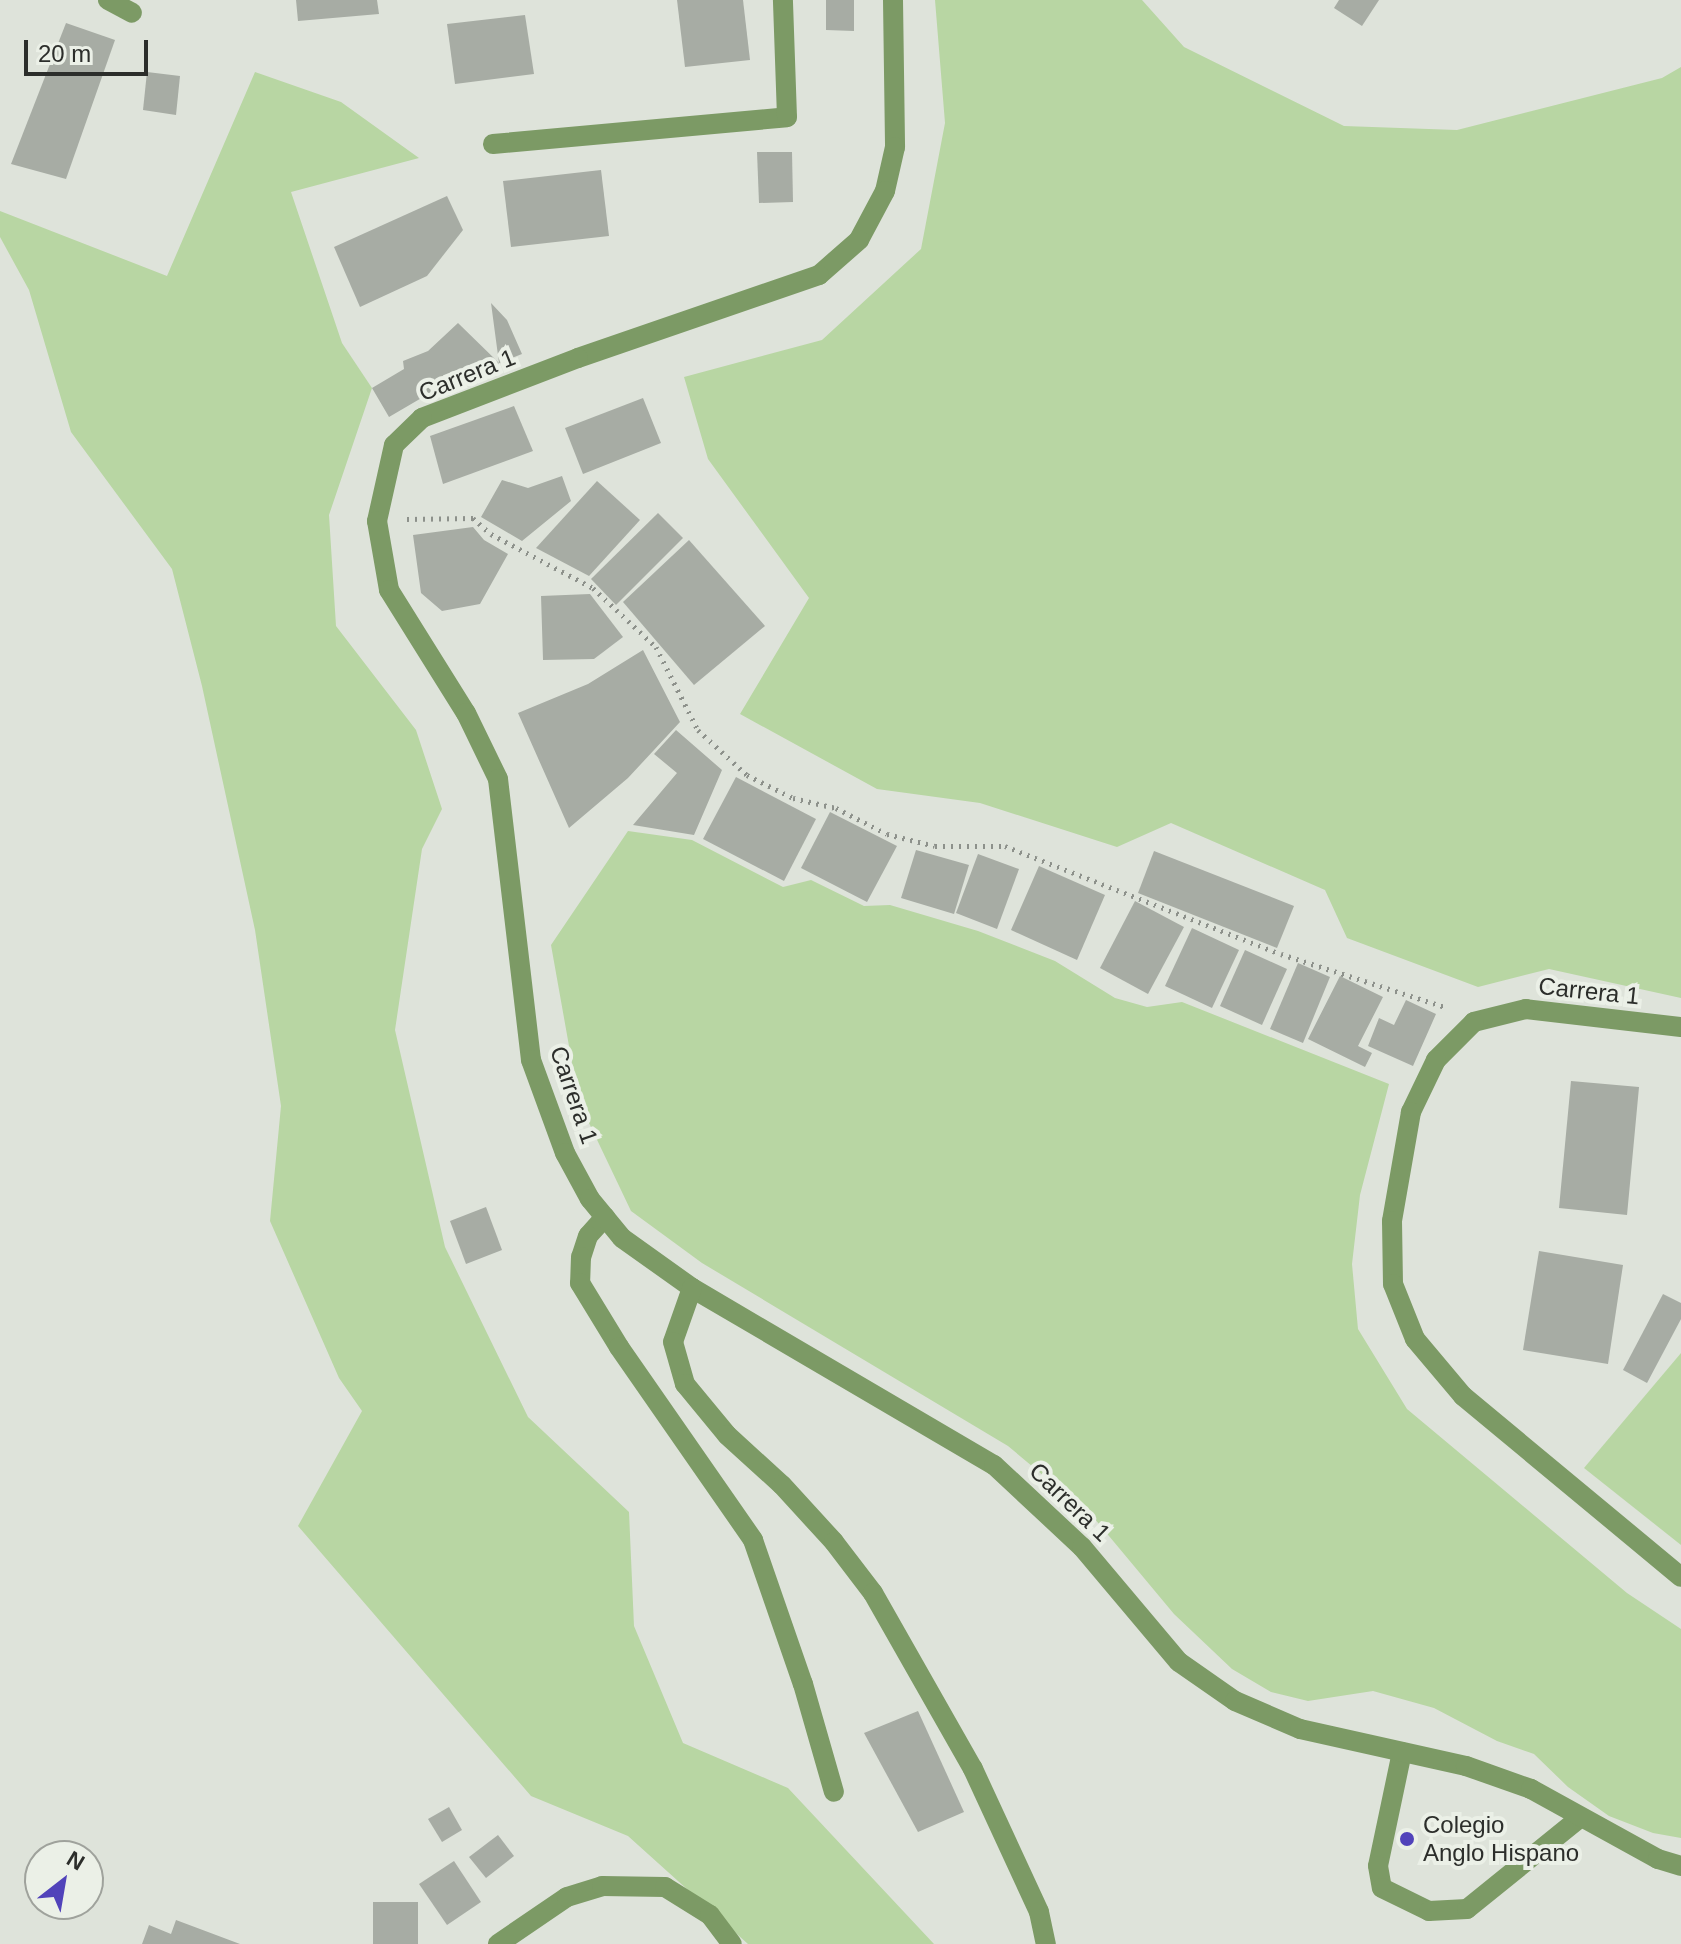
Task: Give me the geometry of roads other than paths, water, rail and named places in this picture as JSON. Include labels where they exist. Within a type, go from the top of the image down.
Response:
[{"type":"street","points":[[108,0],[132,13]]},
{"type":"street","points":[[493,144],[787,117],[783,0]]},
{"type":"street","name":"Carrera 1","points":[[893,0],[895,147],[885,191],[859,240],[819,275],[578,358],[422,418],[394,445],[377,521],[389,590],[466,713],[498,779],[531,1060],[565,1153],[590,1199],[622,1238],[692,1288],[994,1465],[1082,1547],[1179,1662],[1235,1701],[1300,1729],[1466,1766],[1518,1785],[1658,1859],[1681,1866]]},
{"type":"street","name":"Carrera 1","points":[[1681,1027],[1526,1009],[1474,1022],[1436,1060],[1411,1112],[1392,1221],[1393,1284],[1415,1339],[1463,1396],[1681,1577]]},
{"type":"street","points":[[605,1217],[588,1236],[581,1257],[580,1283],[619,1347],[753,1540],[803,1684],[834,1792]]},
{"type":"street","points":[[692,1288],[673,1342],[685,1384],[727,1435],[782,1485],[834,1542],[873,1593],[973,1769],[1039,1912],[1046,1944]]},
{"type":"street","points":[[1402,1752],[1378,1866],[1382,1888],[1429,1911],[1467,1909],[1581,1817]]},
{"type":"street","points":[[498,1944],[567,1897],[602,1886],[665,1887],[710,1915],[732,1944]]},
{"type":"place","name":"Colegio Anglo Hispano","points":[[1407,1839]]}]
